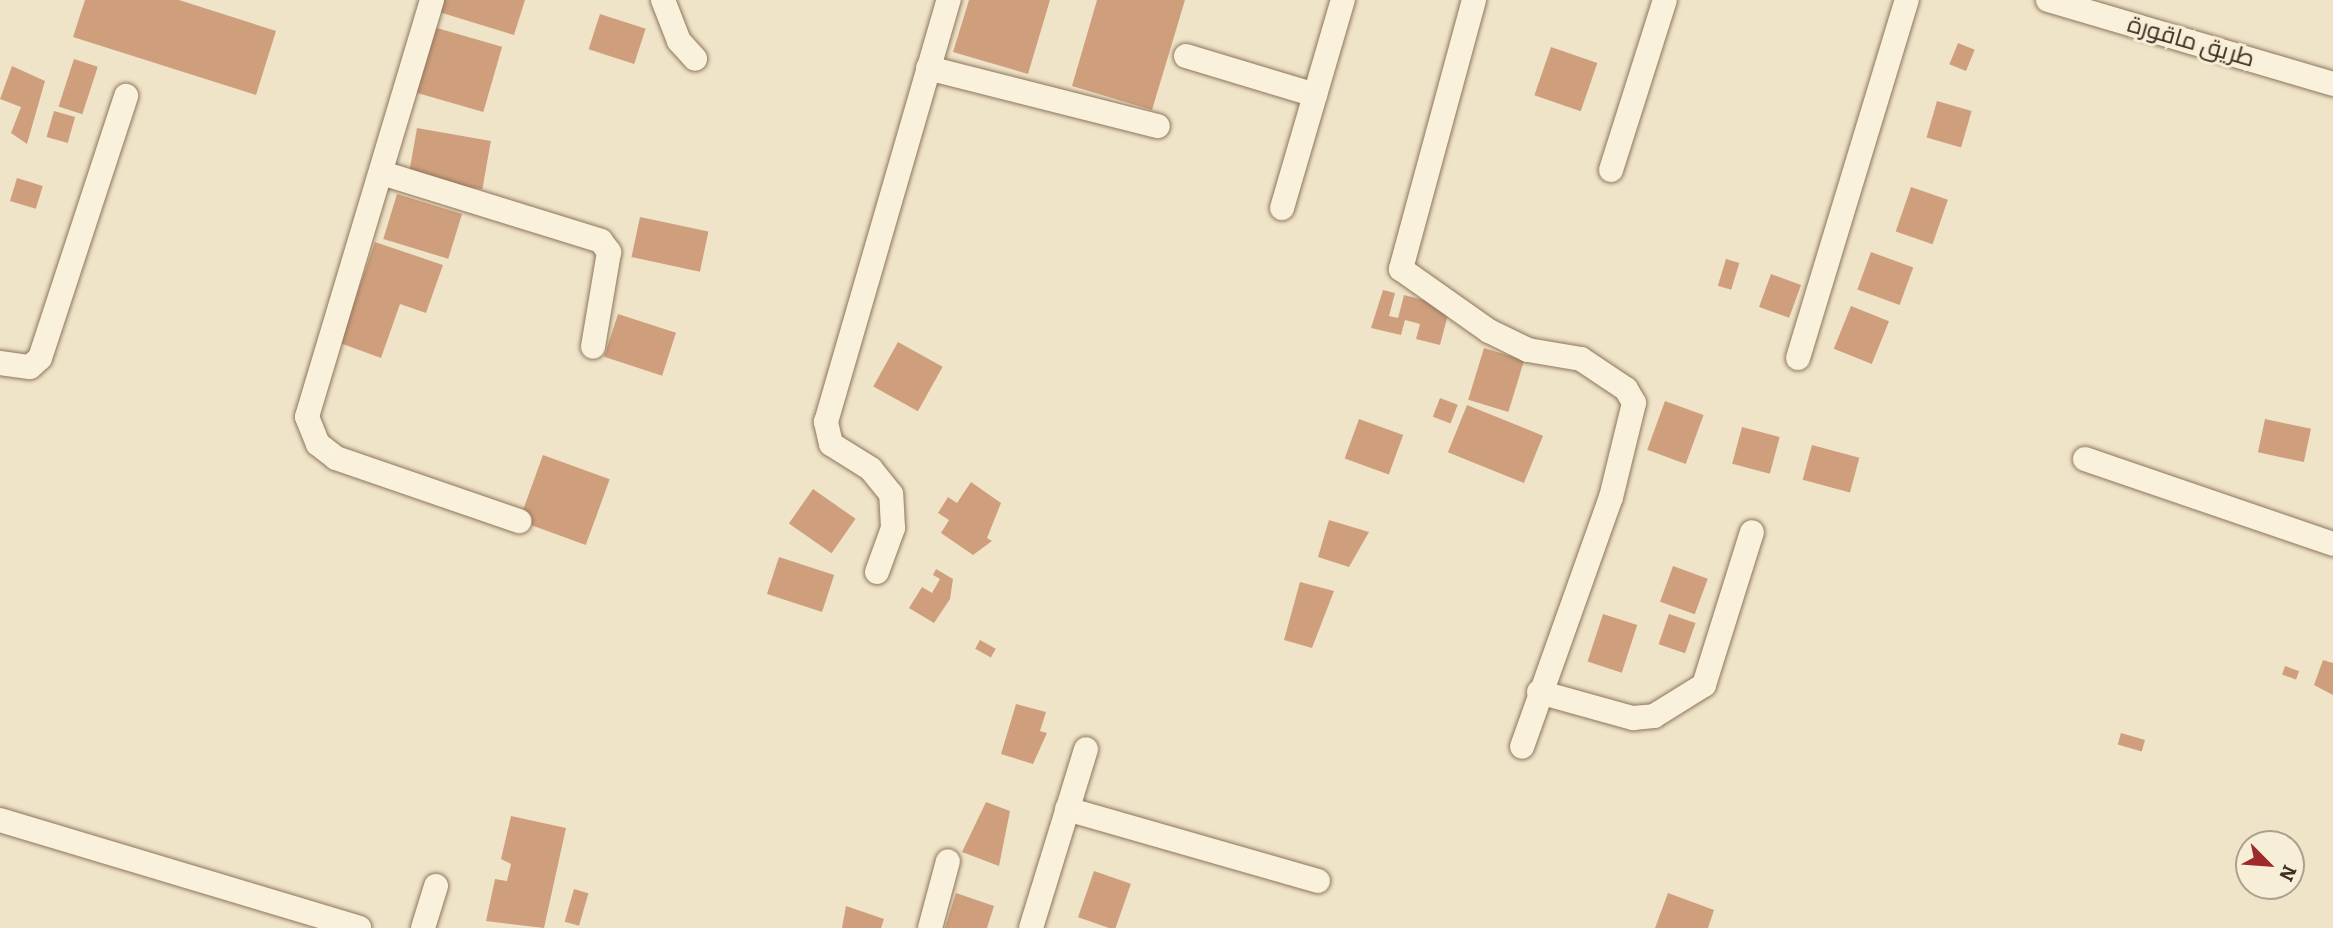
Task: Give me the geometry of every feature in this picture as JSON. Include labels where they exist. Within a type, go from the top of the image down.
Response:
[{"type":"street","points":[[432,0],[383,173],[309,395],[312,434],[336,458],[519,521]]},
{"type":"street","points":[[663,0],[679,41],[695,59]]},
{"type":"street","points":[[877,572],[893,528],[891,494],[871,469],[831,444],[826,422],[949,0]]},
{"type":"street","points":[[1282,208],[1343,0]]},
{"type":"street","points":[[1474,0],[1401,269],[1489,331],[1528,350],[1581,359],[1626,389],[1634,403],[1611,497],[1539,692],[1522,747]]},
{"type":"street","points":[[1611,170],[1665,0]]},
{"type":"street","points":[[1798,358],[1907,0]]},
{"type":"street","name":"طريق ماقورة","points":[[2048,0],[2333,84]]},
{"type":"street","points":[[1186,57],[1315,95]]},
{"type":"street","points":[[928,68],[1158,126]]},
{"type":"street","points":[[0,363],[30,367],[40,358],[126,96]]},
{"type":"street","points":[[383,173],[601,241],[609,252],[593,347]]},
{"type":"street","points":[[2085,459],[2333,544]]},
{"type":"street","points":[[1539,692],[1633,718],[1654,716],[1704,685],[1752,532]]},
{"type":"street","points":[[1031,928],[1086,749]]},
{"type":"street","points":[[1067,809],[1318,881]]},
{"type":"street","points":[[0,820],[359,928]]},
{"type":"street","points":[[930,928],[948,862]]},
{"type":"street","points":[[423,928],[436,886]]},
{"type":"building","points":[[85,0],[179,0],[276,31],[256,95],[73,37]]},
{"type":"building","points":[[442,0],[525,0],[514,35],[439,12]]},
{"type":"building","points":[[969,0],[1050,0],[1028,74],[953,52]]},
{"type":"building","points":[[1097,0],[1185,0],[1152,110],[1072,86]]},
{"type":"building","points":[[600,14],[646,29],[634,64],[589,49]]},
{"type":"building","points":[[430,26],[502,47],[483,112],[411,91]]},
{"type":"building","points":[[1958,43],[1975,50],[1966,71],[1949,64]]},
{"type":"building","points":[[1551,47],[1597,63],[1581,111],[1534,95]]},
{"type":"building","points":[[74,59],[98,67],[82,114],[59,107]]},
{"type":"building","points":[[12,66],[45,81],[27,144],[11,133],[21,107],[0,99]]},
{"type":"building","points":[[1937,101],[1972,111],[1961,147],[1927,138]]},
{"type":"building","points":[[54,111],[75,117],[68,143],[47,137]]},
{"type":"building","points":[[417,128],[491,141],[482,189],[408,176]]},
{"type":"building","points":[[17,178],[43,186],[36,209],[10,201]]},
{"type":"building","points":[[1911,187],[1948,200],[1933,244],[1896,231]]},
{"type":"building","points":[[397,194],[462,214],[448,259],[383,239]]},
{"type":"building","points":[[640,217],[708,232],[700,272],[631,257]]},
{"type":"building","points":[[375,242],[443,265],[426,313],[400,304],[381,358],[340,343]]},
{"type":"building","points":[[1871,252],[1913,267],[1900,305],[1857,290]]},
{"type":"building","points":[[1726,259],[1739,263],[1731,290],[1718,286]]},
{"type":"building","points":[[1771,274],[1801,285],[1789,318],[1759,307]]},
{"type":"building","points":[[1383,290],[1395,293],[1389,316],[1398,318],[1404,295],[1450,307],[1440,345],[1416,339],[1420,324],[1405,320],[1401,335],[1371,328]]},
{"type":"building","points":[[1851,306],[1889,321],[1872,364],[1834,349]]},
{"type":"building","points":[[618,314],[676,333],[662,376],[604,357]]},
{"type":"building","points":[[898,342],[943,367],[918,411],[873,387]]},
{"type":"building","points":[[1484,348],[1524,360],[1508,412],[1468,400]]},
{"type":"building","points":[[1440,398],[1458,405],[1451,423],[1433,417]]},
{"type":"building","points":[[1665,401],[1704,415],[1686,464],[1647,450]]},
{"type":"building","points":[[1467,405],[1543,436],[1524,483],[1448,452]]},
{"type":"building","points":[[1359,419],[1403,435],[1389,475],[1345,458]]},
{"type":"building","points":[[2265,419],[2311,429],[2304,462],[2258,452]]},
{"type":"building","points":[[1742,427],[1780,437],[1770,474],[1732,464]]},
{"type":"building","points":[[1812,445],[1859,458],[1850,492],[1803,480]]},
{"type":"building","points":[[543,455],[610,479],[586,545],[519,521]]},
{"type":"building","points":[[971,482],[1001,503],[987,538],[992,541],[973,555],[941,533],[949,520],[938,513],[948,497],[957,503]]},
{"type":"building","points":[[813,489],[856,519],[832,553],[789,523]]},
{"type":"building","points":[[1329,520],[1369,532],[1349,567],[1318,557]]},
{"type":"building","points":[[779,557],[834,575],[822,612],[767,594]]},
{"type":"building","points":[[1673,566],[1708,579],[1695,614],[1660,602]]},
{"type":"building","points":[[936,569],[953,579],[950,599],[934,623],[909,608],[922,587],[932,593],[940,579],[933,575]]},
{"type":"building","points":[[1300,582],[1334,591],[1312,648],[1284,640]]},
{"type":"building","points":[[1603,614],[1637,625],[1622,673],[1588,662]]},
{"type":"building","points":[[1669,614],[1695,623],[1685,653],[1659,644]]},
{"type":"building","points":[[980,640],[996,649],[991,657],[975,649]]},
{"type":"building","points":[[2323,660],[2333,663],[2333,695],[2314,685]]},
{"type":"building","points":[[2285,666],[2299,671],[2296,680],[2282,674]]},
{"type":"building","points":[[1016,704],[1046,712],[1040,731],[1047,733],[1033,764],[1001,754]]},
{"type":"building","points":[[2121,733],[2145,740],[2142,751],[2118,745]]},
{"type":"building","points":[[986,802],[1010,811],[999,866],[962,852]]},
{"type":"building","points":[[511,816],[566,828],[544,928],[486,921],[495,879],[507,881],[511,864],[501,859]]},
{"type":"building","points":[[1094,871],[1131,884],[1116,928],[1078,917]]},
{"type":"building","points":[[574,889],[588,893],[579,926],[565,922]]},
{"type":"building","points":[[956,893],[994,906],[987,928],[945,928]]},
{"type":"building","points":[[1668,893],[1714,910],[1708,928],[1655,928]]},
{"type":"building","points":[[846,906],[884,919],[881,928],[842,928]]}]
